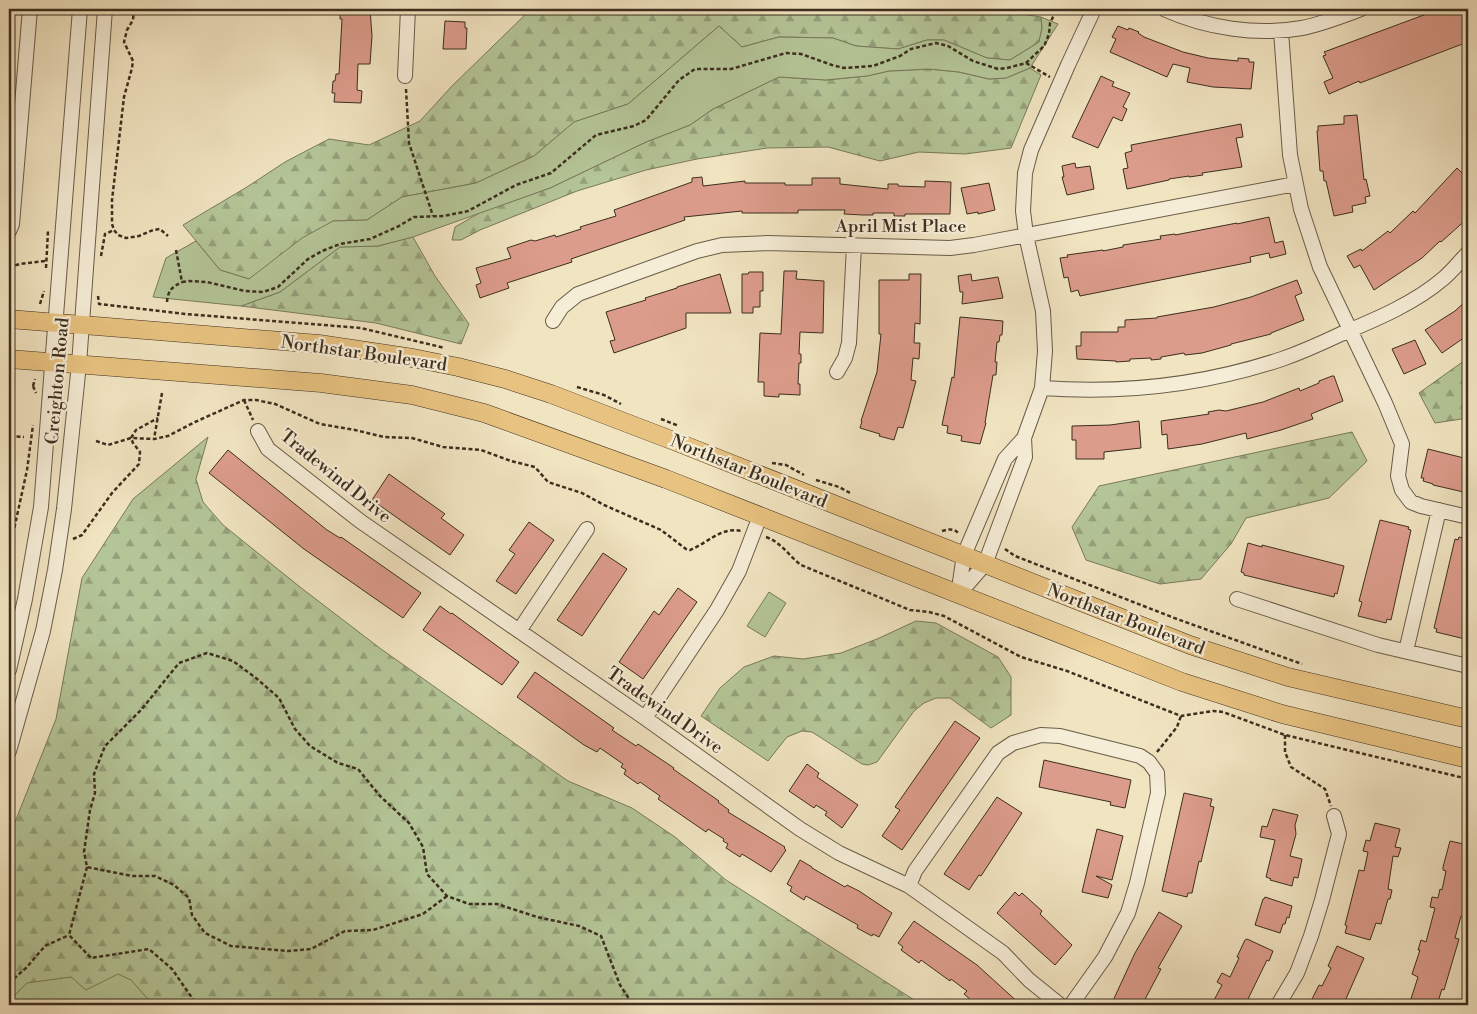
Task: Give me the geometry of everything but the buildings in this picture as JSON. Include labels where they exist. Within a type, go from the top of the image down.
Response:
[{"type":"main road","name":"Northstar Boulevard","points":[[9,319],[319,344],[413,358],[495,376],[551,394],[634,425],[1190,645],[1288,677],[1468,719]]},
{"type":"main road","name":"Northstar Boulevard","points":[[9,359],[321,383],[412,395],[484,413],[760,516],[1174,679],[1282,714],[1468,759]]},
{"type":"street","points":[[9,231],[12,224],[30,9]]},
{"type":"street","name":"Creighton Road","points":[[9,670],[25,599],[41,507],[80,9]]},
{"type":"street","name":"Creighton Road","points":[[9,751],[11,729],[43,631],[64,509],[79,364],[105,9]]},
{"type":"street","points":[[405,76],[408,9]]},
{"type":"street","points":[[958,595],[964,556],[1006,459],[1024,438],[1042,388],[1045,351],[1043,311],[1026,235],[1023,211],[1025,172],[1031,150],[1094,9]]},
{"type":"street","points":[[1164,9],[1211,25],[1235,29],[1281,30],[1323,22],[1361,9]]},
{"type":"street","points":[[1281,30],[1290,155],[1295,184],[1320,267],[1402,444],[1398,476],[1402,490],[1411,502],[1468,517]]},
{"type":"street","name":"April Mist Place","points":[[553,321],[562,307],[578,294],[697,250],[738,243],[950,248],[1295,184]]},
{"type":"street","points":[[837,372],[845,358],[849,343],[854,246]]},
{"type":"street","points":[[1042,388],[1080,391],[1156,387],[1200,380],[1283,359],[1387,314],[1425,292],[1444,278],[1468,253]]},
{"type":"street","name":"Tradewind Drive","points":[[258,431],[268,449],[360,521],[645,718],[800,829],[839,853],[909,886],[1003,952],[1029,980],[1060,1005]]},
{"type":"street","points":[[958,595],[985,564],[1025,457],[1024,438]]},
{"type":"street","points":[[1406,651],[1439,510]]},
{"type":"street","points":[[645,718],[717,610],[739,571],[760,516]]},
{"type":"street","points":[[519,631],[587,529]]},
{"type":"street","points":[[1237,599],[1378,646],[1468,666]]},
{"type":"street","points":[[909,886],[915,871],[998,753],[1013,743],[1042,735],[1060,736],[1140,756],[1149,762],[1157,772],[1158,793],[1128,913],[1105,957],[1071,1005]]},
{"type":"street","points":[[1278,1005],[1297,973],[1314,927],[1339,834],[1334,816]]},
{"type":"path","points":[[134,9],[133,20],[127,30],[124,42],[132,61],[132,68],[124,97],[123,119],[119,134],[112,200],[112,224],[118,235],[126,238],[160,229],[168,236]]},
{"type":"path","points":[[167,302],[168,292],[173,286],[189,281],[207,282],[246,291],[263,292],[278,287],[308,259],[322,250],[340,244],[370,239],[414,217],[468,212],[516,185],[551,173],[596,135],[634,126],[646,120],[679,80],[695,69],[731,69],[786,53],[814,58],[838,67],[872,66],[900,56],[911,49],[936,44],[948,46],[973,61],[998,70],[1026,63],[1045,44],[1049,34],[1050,23],[1057,9]]},
{"type":"path","points":[[1026,63],[1061,82]]},
{"type":"path","points":[[405,76],[409,143],[433,216]]},
{"type":"path","points":[[176,250],[182,282]]},
{"type":"path","points":[[9,267],[45,262]]},
{"type":"path","points":[[35,380],[34,386],[37,394]]},
{"type":"path","points":[[244,400],[258,431]]},
{"type":"path","points":[[131,438],[136,430],[158,418]]},
{"type":"path","points":[[9,562],[27,470],[34,422]]},
{"type":"path","points":[[9,448],[9,436],[24,437]]},
{"type":"path","points":[[400,437],[412,438],[442,447],[481,450],[535,467],[548,482],[582,493],[604,505],[661,530],[686,549],[690,550],[709,539],[736,530],[772,539],[801,565],[910,610],[944,616],[1021,657],[1067,671],[1181,716],[1213,711],[1223,712],[1286,736],[1468,779]]},
{"type":"path","points":[[71,540],[82,535],[112,493],[139,464],[140,452],[133,444],[131,438]]},
{"type":"path","points":[[96,441],[108,445],[131,438],[154,439]]},
{"type":"path","points":[[9,526],[13,534]]},
{"type":"path","points":[[69,935],[87,867],[84,852],[90,810],[95,793],[94,774],[105,746],[141,710],[179,663],[207,654],[233,661],[256,678],[279,698],[295,729],[310,746],[338,763],[358,770],[380,796],[409,823],[423,847],[427,874],[447,896],[469,904],[497,904],[537,917],[579,926],[600,936],[620,984],[633,1005]]},
{"type":"path","points":[[1149,762],[1177,727],[1181,716]]},
{"type":"path","points":[[1286,736],[1285,752],[1291,767],[1325,790],[1334,816]]},
{"type":"path","points":[[87,867],[132,876],[155,876],[174,885],[189,898],[192,915],[205,933],[231,946],[288,952],[311,949],[345,931],[373,930],[423,914],[447,896]]},
{"type":"path","points":[[9,983],[26,968],[45,946],[69,935]]},
{"type":"path","points":[[69,935],[91,958],[149,949],[172,969],[196,1005]]},
{"type":"green space","points":[[531,9],[991,9],[1041,17],[1042,28],[1039,42],[1010,60],[987,58],[944,40],[927,40],[898,49],[856,46],[833,38],[779,37],[742,47],[719,26],[628,104],[574,122],[534,156],[476,183],[402,197],[367,220],[333,221],[249,279],[220,270],[183,225],[285,162],[329,139],[369,145],[420,121],[451,87]]},
{"type":"green space","points":[[1041,17],[1058,24],[1030,68],[1006,78],[989,79],[959,72],[929,69],[889,71],[867,76],[826,80],[779,77],[713,109],[690,125],[646,142],[550,188],[413,237],[378,246],[340,247],[280,292],[241,306],[153,297],[166,258],[196,241],[220,270],[249,279],[302,238],[333,221],[367,220],[402,197],[476,183],[534,156],[574,122],[628,104],[719,26],[742,47],[779,37],[833,38],[856,46],[898,49],[927,40],[944,40],[987,58],[1010,60],[1039,42],[1042,28]]},
{"type":"green space","points":[[1030,68],[1041,75],[1011,148],[965,154],[919,152],[880,161],[828,147],[767,148],[697,159],[646,170],[577,191],[480,230],[461,240],[452,240],[455,227],[481,212],[550,188],[646,142],[690,125],[713,109],[779,77],[826,80],[867,76],[889,71],[929,69],[959,72],[989,79],[1006,78]]},
{"type":"green space","points":[[413,237],[435,276],[469,324],[461,344],[376,323],[241,306],[280,292],[340,247],[378,246]]},
{"type":"green space","points":[[1468,358],[1468,418],[1435,423],[1419,393]]},
{"type":"green space","points":[[1352,432],[1367,461],[1329,498],[1246,518],[1231,544],[1201,579],[1160,584],[1086,560],[1072,527],[1099,486]]},
{"type":"green space","points":[[208,437],[196,479],[203,502],[223,525],[300,587],[381,649],[568,781],[632,808],[675,837],[726,880],[922,1005],[9,1005],[9,837],[56,719],[82,578],[133,499]]},
{"type":"green space","points":[[769,592],[786,603],[765,637],[747,626]]},
{"type":"green space","points":[[916,621],[936,623],[998,657],[1011,677],[1011,715],[991,728],[950,698],[936,698],[924,703],[914,711],[877,762],[868,765],[862,764],[812,732],[802,731],[787,737],[768,761],[701,716],[720,688],[744,667],[774,656],[803,659],[841,653]]},
{"type":"green space","points":[[118,974],[131,980],[153,1005],[9,1005],[9,1001],[27,983],[71,977],[86,990]]}]
